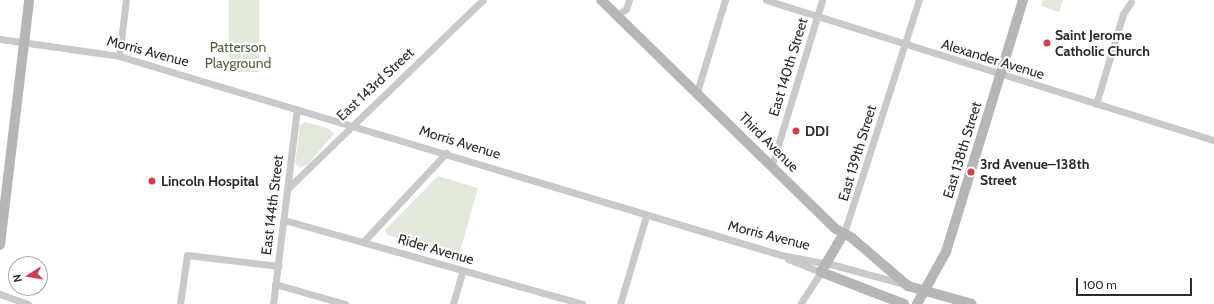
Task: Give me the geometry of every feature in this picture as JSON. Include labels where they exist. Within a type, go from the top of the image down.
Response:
[{"type":"main road","points":[[0,245],[29,0]]},
{"type":"main road","name":"Third Avenue","points":[[601,0],[844,233],[908,286],[972,304]]},
{"type":"main road","name":"East 138th Street","points":[[916,304],[926,290],[946,252],[1023,0]]},
{"type":"main road","name":"East 139th Street","points":[[824,268],[844,233]]},
{"type":"main road","name":"Morris Avenue","points":[[824,268],[904,304]]},
{"type":"street","points":[[119,56],[126,0]]},
{"type":"street","name":"East 143rd Street","points":[[287,189],[351,123],[483,0]]},
{"type":"street","points":[[617,16],[626,9],[629,0]]},
{"type":"street","points":[[697,92],[725,0]]},
{"type":"street","name":"Alexander Avenue","points":[[766,0],[1214,140]]},
{"type":"street","name":"East 140th Street","points":[[772,165],[822,0]]},
{"type":"street","name":"East 139th Street","points":[[844,233],[919,0]]},
{"type":"street","points":[[1096,104],[1123,14],[1131,2]]},
{"type":"street","name":"Morris Avenue","points":[[0,39],[119,56],[297,109],[351,123],[646,216],[781,256],[824,268],[908,286]]},
{"type":"street","name":"East 144th Street","points":[[273,304],[297,109]]},
{"type":"street","points":[[363,242],[446,153]]},
{"type":"street","points":[[620,304],[646,216]]},
{"type":"street","name":"Rider Avenue","points":[[284,220],[582,304]]},
{"type":"street","points":[[180,304],[187,255],[278,266]]},
{"type":"street","points":[[781,256],[824,268]]},
{"type":"street","name":"East 139th Street","points":[[800,304],[824,268]]},
{"type":"street","points":[[453,304],[463,270]]},
{"type":"street","points":[[275,284],[345,304]]},
{"type":"street","points":[[0,294],[28,304]]},
{"type":"green space","name":"Patterson Playground","points":[[229,0],[259,0],[259,72],[229,72]]},
{"type":"green space","points":[[1043,0],[1063,0],[1059,12],[1041,6]]},
{"type":"green space","points":[[305,122],[330,129],[334,134],[308,164],[300,168],[295,164],[300,125]]},
{"type":"green space","points":[[438,176],[478,188],[459,255],[387,235],[385,230]]},
{"type":"place","name":"Saint Jerome Catholic Church","points":[[1047,43]]},
{"type":"place","name":"DDI","points":[[796,131]]},
{"type":"place","name":"3rd Avenue–138th Street","points":[[971,172]]},
{"type":"place","name":"Lincoln Hospital","points":[[152,181]]}]
